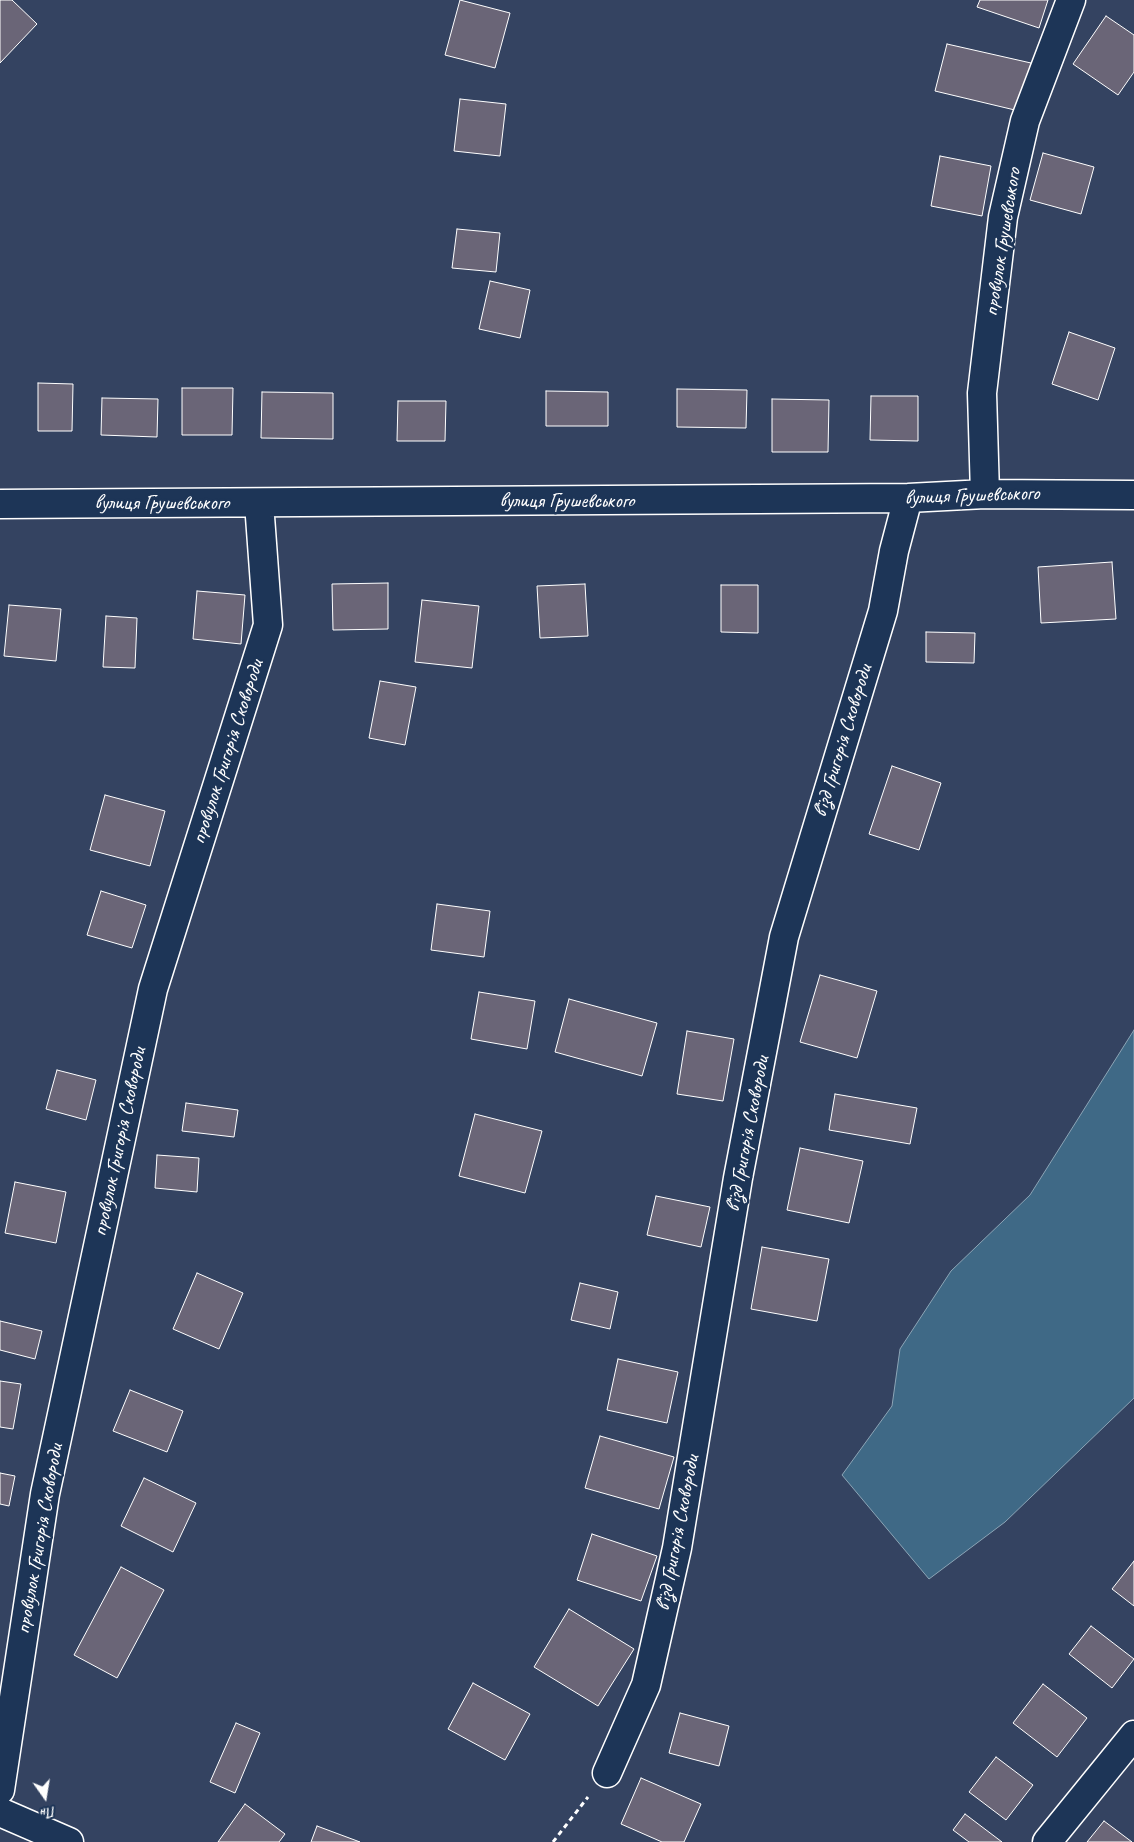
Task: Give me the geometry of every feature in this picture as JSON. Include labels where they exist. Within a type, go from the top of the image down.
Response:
[{"type":"street","name":"провулок Грушевського","points":[[985,494],[982,392],[1003,217],[1025,121],[1071,0]]},
{"type":"street","name":"вулиця Грушевського","points":[[0,504],[908,498],[985,494],[1134,495]]},
{"type":"street","name":"в'їзд Григорія Сковороди","points":[[607,1773],[646,1685],[677,1548],[738,1178],[784,937],[883,612],[894,551],[908,498]]},
{"type":"street","name":"провулок Григорія Сковороди","points":[[0,1790],[45,1494],[153,989],[268,625],[259,503]]},
{"type":"street","points":[[1047,1842],[1134,1735]]},
{"type":"street","points":[[0,1812],[69,1842]]},
{"type":"path","points":[[553,1842],[607,1773]]},
{"type":"water","points":[[1134,1030],[1134,1398],[1005,1522],[929,1579],[842,1475],[892,1406],[900,1349],[951,1271],[1030,1195]]},
{"type":"building","points":[[0,0],[12,0],[37,24],[0,63]]},
{"type":"building","points":[[460,0],[510,13],[495,68],[445,55]]},
{"type":"building","points":[[980,0],[1048,0],[1039,28],[977,7]]},
{"type":"building","points":[[1106,16],[1134,35],[1134,72],[1118,95],[1073,64]]},
{"type":"building","points":[[947,44],[1031,63],[1019,111],[935,91]]},
{"type":"building","points":[[460,99],[506,104],[500,156],[454,151]]},
{"type":"building","points":[[1043,153],[1094,167],[1081,214],[1030,200]]},
{"type":"building","points":[[940,156],[991,166],[982,216],[931,206]]},
{"type":"building","points":[[457,229],[500,233],[496,272],[452,268]]},
{"type":"building","points":[[490,281],[530,290],[520,338],[479,329]]},
{"type":"building","points":[[1069,332],[1115,348],[1098,400],[1052,384]]},
{"type":"building","points":[[38,383],[73,384],[72,431],[38,431]]},
{"type":"building","points":[[182,388],[233,388],[232,435],[182,435]]},
{"type":"building","points":[[677,389],[747,390],[746,428],[677,427]]},
{"type":"building","points":[[546,391],[608,392],[608,426],[546,426]]},
{"type":"building","points":[[262,392],[333,393],[333,439],[261,438]]},
{"type":"building","points":[[871,396],[918,396],[918,441],[870,440]]},
{"type":"building","points":[[102,398],[158,399],[157,437],[101,435]]},
{"type":"building","points":[[772,399],[829,400],[828,452],[772,452]]},
{"type":"building","points":[[398,401],[446,401],[445,441],[397,441]]},
{"type":"building","points":[[1112,562],[1116,619],[1041,623],[1038,567]]},
{"type":"building","points":[[388,583],[388,629],[333,630],[332,584]]},
{"type":"building","points":[[585,584],[588,636],[540,638],[537,586]]},
{"type":"building","points":[[721,585],[758,585],[758,633],[721,632]]},
{"type":"building","points":[[197,591],[245,595],[241,644],[193,639]]},
{"type":"building","points":[[422,600],[479,606],[472,668],[415,662]]},
{"type":"building","points":[[9,605],[61,609],[56,661],[4,656]]},
{"type":"building","points":[[106,616],[137,618],[135,668],[103,667]]},
{"type":"building","points":[[926,632],[975,633],[974,663],[926,662]]},
{"type":"building","points":[[380,681],[416,687],[405,745],[369,738]]},
{"type":"building","points":[[892,766],[941,783],[919,850],[869,834]]},
{"type":"building","points":[[105,795],[165,811],[150,866],[90,850]]},
{"type":"building","points":[[101,891],[146,905],[132,948],[87,935]]},
{"type":"building","points":[[437,904],[490,911],[484,957],[431,950]]},
{"type":"building","points":[[820,975],[877,991],[857,1058],[800,1042]]},
{"type":"building","points":[[479,992],[535,1001],[527,1049],[471,1039]]},
{"type":"building","points":[[569,999],[657,1023],[642,1076],[555,1052]]},
{"type":"building","points":[[687,1031],[734,1039],[723,1101],[677,1094]]},
{"type":"building","points":[[57,1070],[96,1080],[86,1120],[46,1109]]},
{"type":"building","points":[[835,1094],[917,1108],[910,1144],[829,1130]]},
{"type":"building","points":[[186,1103],[238,1110],[234,1137],[182,1131]]},
{"type":"building","points":[[475,1114],[542,1131],[525,1193],[459,1176]]},
{"type":"building","points":[[800,1148],[863,1161],[849,1223],[787,1210]]},
{"type":"building","points":[[157,1155],[199,1158],[197,1192],[155,1188]]},
{"type":"building","points":[[15,1182],[66,1192],[56,1243],[5,1233]]},
{"type":"building","points":[[656,1196],[710,1207],[701,1247],[647,1235]]},
{"type":"building","points":[[762,1247],[829,1259],[817,1321],[751,1309]]},
{"type":"building","points":[[197,1273],[243,1293],[219,1349],[173,1329]]},
{"type":"building","points":[[580,1283],[618,1292],[610,1329],[571,1320]]},
{"type":"building","points":[[0,1321],[42,1331],[35,1359],[0,1350]]},
{"type":"building","points":[[618,1359],[678,1372],[667,1423],[607,1410]]},
{"type":"building","points":[[0,1381],[21,1384],[13,1429],[0,1427]]},
{"type":"building","points":[[130,1390],[183,1411],[167,1452],[113,1431]]},
{"type":"building","points":[[600,1436],[674,1457],[659,1509],[585,1488]]},
{"type":"building","points":[[0,1473],[15,1476],[9,1506],[0,1504]]},
{"type":"building","points":[[144,1478],[196,1503],[173,1552],[121,1526]]},
{"type":"building","points":[[592,1534],[657,1556],[641,1601],[577,1580]]},
{"type":"building","points":[[1134,1561],[1134,1606],[1112,1589]]},
{"type":"building","points":[[121,1567],[164,1590],[117,1678],[74,1655]]},
{"type":"building","points":[[569,1609],[634,1649],[598,1706],[534,1667]]},
{"type":"building","points":[[1091,1626],[1134,1659],[1112,1688],[1069,1654]]},
{"type":"building","points":[[473,1683],[530,1714],[505,1760],[448,1729]]},
{"type":"building","points":[[1043,1684],[1087,1718],[1057,1757],[1013,1723]]},
{"type":"building","points":[[680,1713],[729,1726],[719,1766],[669,1753]]},
{"type":"building","points":[[236,1723],[260,1733],[235,1793],[210,1782]]},
{"type":"building","points":[[996,1757],[1033,1785],[1006,1820],[969,1792]]},
{"type":"building","points":[[641,1778],[701,1804],[684,1842],[662,1842],[621,1824]]},
{"type":"building","points":[[245,1804],[285,1834],[279,1842],[218,1842]]},
{"type":"building","points":[[965,1814],[1002,1842],[969,1842],[953,1830]]},
{"type":"building","points":[[1104,1821],[1132,1842],[1087,1842]]},
{"type":"building","points":[[317,1826],[360,1842],[311,1842]]}]
